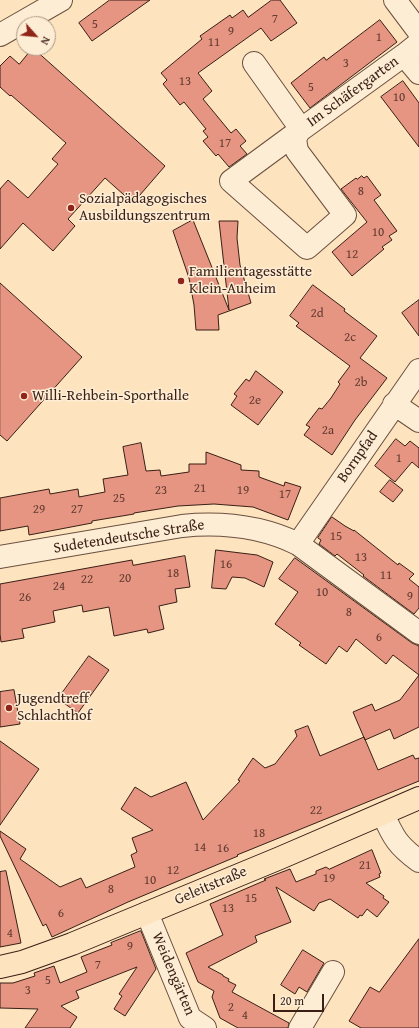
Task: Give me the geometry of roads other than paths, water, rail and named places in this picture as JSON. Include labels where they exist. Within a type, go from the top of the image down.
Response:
[{"type":"main road","name":"Geleitstraße","points":[[0,967],[22,962],[47,953],[147,913],[419,798]]},
{"type":"street","points":[[395,0],[419,32]]},
{"type":"street","points":[[0,35],[58,1]]},
{"type":"street","points":[[411,49],[419,73]]},
{"type":"street","name":"Im Schäfergarten","points":[[300,130],[295,138],[297,151],[345,215],[307,248],[231,181],[300,130],[411,49]]},
{"type":"street","name":"Im Schäfergarten","points":[[254,63],[300,130]]},
{"type":"street","name":"Bornpfad","points":[[298,544],[419,370]]},
{"type":"street","points":[[394,404],[419,421]]},
{"type":"street","name":"Sudetendeutsche Straße","points":[[0,557],[182,526],[221,524],[245,527],[283,537],[298,544],[419,633]]},
{"type":"street","points":[[384,814],[391,832],[397,842],[404,850],[419,861]]},
{"type":"street","name":"Weidengärten","points":[[147,913],[193,1025]]},
{"type":"street","points":[[300,1028],[333,972]]},
{"type":"place","name":"Sozialpädagogisches Ausbildungszentrum","points":[[71,208]]},
{"type":"place","name":"Familientagesstätte Klein-Auheim","points":[[181,281]]},
{"type":"place","name":"Willi-Rehbein-Sporthalle","points":[[24,396]]},
{"type":"place","name":"Jugendtreff Schlachthof","points":[[9,708]]}]
